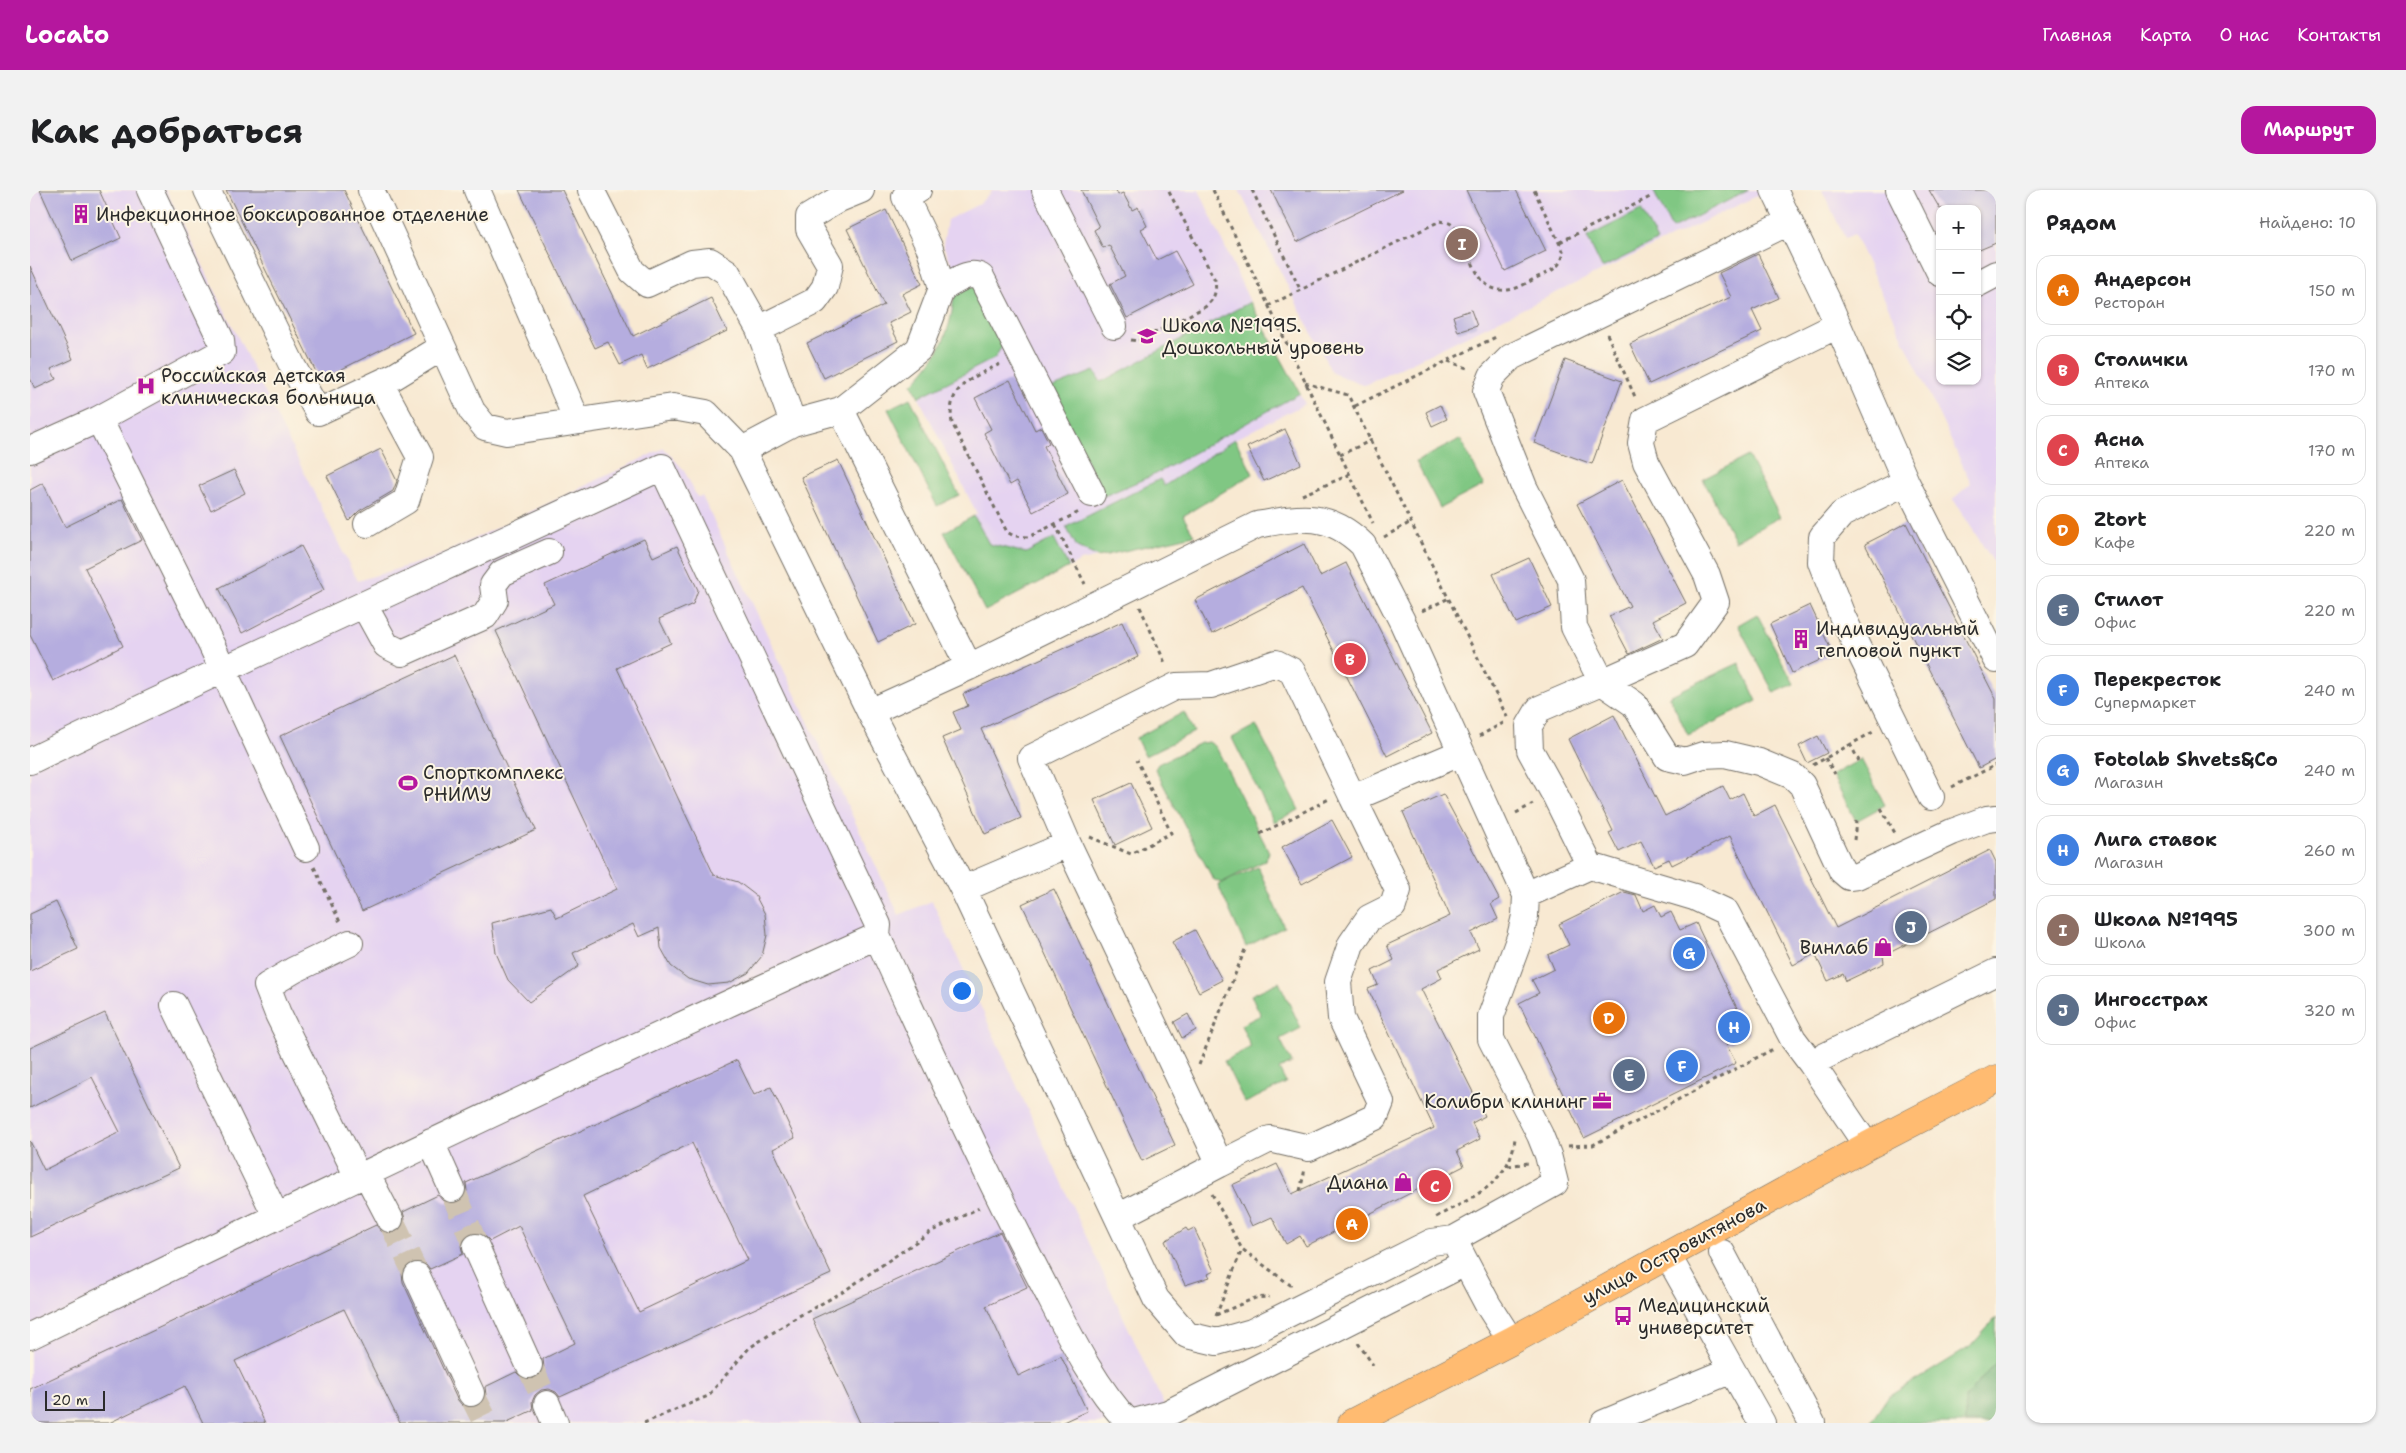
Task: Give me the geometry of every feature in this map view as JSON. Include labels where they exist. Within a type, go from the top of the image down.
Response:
[{"type":"main road","name":"улица Островитянова","points":[[1352,1423],[1511,1340],[1867,1146],[1996,1079]]},
{"type":"lane","points":[[30,450],[99,419],[222,352],[221,340],[150,190]]},
{"type":"lane","points":[[207,190],[292,367],[318,412],[380,383],[441,348]]},
{"type":"lane","points":[[371,190],[441,348],[472,411],[485,427],[507,432],[673,407],[706,413],[742,450],[870,712],[963,889],[1156,1299],[1186,1335],[1217,1342],[1252,1332],[1432,1242],[1454,1239],[1555,1183],[1548,1155],[1491,1039],[1491,1016],[1520,937],[1525,916],[1526,895],[1495,824],[1471,741],[1402,621],[1363,546],[1334,523],[1301,517],[1257,525],[969,667],[870,712]]},
{"type":"lane","points":[[477,190],[577,420]]},
{"type":"lane","points":[[591,190],[632,272],[647,284],[692,263],[710,260],[727,272],[758,329],[793,423]]},
{"type":"lane","points":[[758,329],[815,301],[825,287],[830,265],[809,229],[809,218],[839,200],[861,190]]},
{"type":"lane","points":[[742,450],[793,423],[841,410],[919,349],[942,288],[930,250],[905,197],[918,190]]},
{"type":"lane","points":[[1045,190],[1114,326]]},
{"type":"lane","points":[[1774,190],[1838,325],[1906,482],[1996,660]]},
{"type":"lane","points":[[1899,190],[1936,265]]},
{"type":"lane","points":[[1789,222],[1510,357],[1492,376],[1486,391],[1524,487],[1571,580],[1574,627],[1602,682],[1634,704],[1667,757],[1685,761],[1703,755],[1725,754],[1759,762],[1793,776],[1802,785],[1842,871],[1849,877],[1857,876],[1970,825],[1996,818]]},
{"type":"lane","points":[[942,288],[969,274],[981,277],[1092,494]]},
{"type":"lane","points":[[1981,282],[1996,274]]},
{"type":"lane","points":[[1518,723],[1539,709],[1685,645],[1716,602],[1707,575],[1646,462],[1641,443],[1645,420],[1838,325]]},
{"type":"lane","points":[[367,524],[406,501],[420,457],[380,383]]},
{"type":"lane","points":[[841,410],[969,667]]},
{"type":"lane","points":[[99,419],[222,668],[306,848]]},
{"type":"lane","points":[[30,761],[222,668],[364,605],[662,467],[878,925],[877,936],[999,1199],[1072,1338],[1113,1406],[1130,1423],[1168,1413],[1464,1263]]},
{"type":"lane","points":[[1906,482],[1842,514],[1822,537],[1821,562],[1843,618],[1931,797]]},
{"type":"lane","points":[[364,605],[386,645],[402,653],[485,616],[495,600],[493,585],[502,574],[549,552]]},
{"type":"lane","points":[[1118,1217],[1270,1139],[1310,1148],[1376,1117],[1381,1102],[1341,1018],[1338,982],[1351,944],[1369,918],[1393,906],[1398,890],[1292,671],[1276,663],[1211,685],[1176,686],[1031,758],[1068,844],[1187,1094],[1211,1169]]},
{"type":"lane","points":[[1518,723],[1529,726],[1530,750],[1556,797],[1590,866]]},
{"type":"lane","points":[[1351,794],[1471,741]]},
{"type":"lane","points":[[963,889],[1068,844]]},
{"type":"lane","points":[[1526,895],[1590,866],[1694,897],[1726,912],[1793,1038],[1867,1146]]},
{"type":"lane","points":[[30,1336],[431,1142],[877,936]]},
{"type":"lane","points":[[350,943],[294,970],[268,986],[278,1014],[362,1175],[390,1219]]},
{"type":"lane","points":[[1811,1063],[1996,972]]},
{"type":"lane","points":[[174,1005],[276,1216]]},
{"type":"lane","points":[[431,1142],[452,1189]]},
{"type":"lane","points":[[1454,1239],[1464,1263],[1511,1340]]},
{"type":"lane","points":[[476,1247],[529,1365]]},
{"type":"lane","points":[[1722,1253],[1812,1423]]},
{"type":"lane","points":[[1668,1256],[1762,1423]]},
{"type":"lane","points":[[417,1276],[471,1393]]},
{"type":"lane","points":[[1252,1332],[1269,1361]]},
{"type":"lane","points":[[1604,1423],[1732,1370]]},
{"type":"path","points":[[1114,326],[1128,340],[1138,341],[1205,307],[1212,300],[1216,290],[1214,280],[1168,190]]},
{"type":"path","points":[[1213,190],[1304,383],[1381,538],[1412,522]]},
{"type":"path","points":[[1252,190],[1300,289]]},
{"type":"path","points":[[1268,306],[1440,221],[1451,224],[1459,234],[1479,275],[1486,285],[1495,290],[1510,290],[1554,269],[1561,263],[1564,252],[1534,190]]},
{"type":"path","points":[[1560,242],[1650,197]]},
{"type":"path","points":[[1598,314],[1645,420]]},
{"type":"path","points":[[1021,354],[964,383],[953,398],[950,411],[952,424],[1007,532],[1014,536],[1029,537],[1055,524],[1091,504],[1092,494]]},
{"type":"path","points":[[1304,383],[1348,395],[1412,522],[1518,723],[1471,741]]},
{"type":"path","points":[[1340,456],[1372,440]]},
{"type":"path","points":[[1301,496],[1350,475]]},
{"type":"path","points":[[1055,524],[1075,564]]},
{"type":"path","points":[[1130,587],[1176,686]]},
{"type":"path","points":[[1793,776],[1850,744],[1859,761]]},
{"type":"path","points":[[1825,758],[1835,774]]},
{"type":"path","points":[[1068,844],[1091,836],[1131,854],[1171,833],[1137,760]]},
{"type":"path","points":[[1931,797],[1996,765]]},
{"type":"path","points":[[1260,834],[1351,794]]},
{"type":"path","points":[[1495,824],[1538,802]]},
{"type":"path","points":[[1881,808],[1906,854]]},
{"type":"path","points":[[306,848],[350,943]]},
{"type":"path","points":[[1187,1094],[1246,947]]},
{"type":"path","points":[[1508,1166],[1529,1163],[1568,1146],[1593,1145],[1793,1038]]},
{"type":"path","points":[[1435,1217],[1486,1190],[1508,1166],[1515,1139],[1511,1130]]},
{"type":"path","points":[[1211,1169],[1242,1249],[1298,1291],[1292,1292]]},
{"type":"path","points":[[644,1423],[708,1396],[749,1348],[797,1317],[841,1293],[932,1231],[999,1199]]},
{"type":"path","points":[[1216,1316],[1255,1298],[1277,1296]]},
{"type":"path","points":[[1354,1335],[1373,1365]]},
{"type":"shaded area","points":[[30,190],[166,190],[357,581],[434,558],[664,448],[684,470],[697,497],[702,496],[899,915],[932,901],[1172,1423],[30,1423]]},
{"type":"shaded area","points":[[993,190],[1199,190],[1250,302],[1305,404],[1235,439],[1253,474],[1183,516],[1194,535],[1081,561],[985,611],[944,532],[977,514],[912,384],[939,351],[949,326],[954,291],[962,286],[943,245],[947,220],[979,204]]},
{"type":"shaded area","points":[[1239,190],[1759,190],[1761,194],[1365,385],[1332,373]]},
{"type":"shaded area","points":[[1822,190],[1996,190],[1996,566],[1953,499],[1971,483],[1854,234],[1845,238]]},
{"type":"green space","points":[[1653,190],[1749,190],[1672,229]]},
{"type":"green space","points":[[1641,210],[1657,241],[1602,268],[1587,237]]},
{"type":"green space","points":[[976,285],[1003,344],[995,358],[919,397],[912,384],[930,364],[943,342],[951,317],[954,291]]},
{"type":"green space","points":[[1250,302],[1300,393],[1156,474],[1104,496],[1051,388],[1094,371],[1101,382]]},
{"type":"green space","points":[[910,398],[959,495],[937,506],[888,409]]},
{"type":"green space","points":[[1235,439],[1253,474],[1183,516],[1194,535],[1098,557],[1077,547],[1066,527],[1160,479],[1164,486]]},
{"type":"green space","points":[[1460,439],[1484,485],[1440,508],[1416,462]]},
{"type":"green space","points":[[1748,456],[1780,517],[1735,541],[1703,479]]},
{"type":"green space","points":[[974,516],[989,544],[1026,553],[1054,538],[1069,567],[985,611],[944,532]]},
{"type":"green space","points":[[1757,614],[1794,684],[1774,693],[1738,625]]},
{"type":"green space","points":[[1739,663],[1757,701],[1688,735],[1669,696]]},
{"type":"green space","points":[[1184,712],[1194,732],[1145,756],[1136,738]]},
{"type":"green space","points":[[1256,725],[1299,810],[1274,822],[1232,738]]},
{"type":"green space","points":[[1209,742],[1216,747],[1269,852],[1266,860],[1221,883],[1213,879],[1155,769],[1158,764],[1201,743]]},
{"type":"green space","points":[[1861,759],[1885,805],[1856,821],[1832,775]]},
{"type":"green space","points":[[1258,867],[1284,927],[1246,947],[1218,885]]},
{"type":"green space","points":[[1279,982],[1301,1028],[1280,1039],[1292,1063],[1279,1069],[1286,1083],[1245,1103],[1224,1061],[1251,1047],[1241,1025],[1261,1015],[1251,995]]},
{"type":"green space","points":[[1996,1318],[1996,1423],[1870,1423],[1887,1398],[1970,1347]]},
{"type":"green space","points":[[1996,1362],[1996,1423],[1965,1423],[1965,1398]]},
{"type":"building","name":"Инфекционное боксированное отделение","points":[[40,190],[99,190],[121,238],[72,261]]},
{"type":"building","points":[[226,190],[344,190],[414,333],[320,380]]},
{"type":"building","points":[[519,190],[562,190],[633,336],[711,298],[727,331],[647,369],[641,355],[620,365],[608,342],[595,348]]},
{"type":"building","points":[[1081,190],[1116,190],[1118,195],[1123,193],[1132,210],[1138,207],[1147,226],[1141,229],[1157,260],[1175,251],[1193,284],[1127,318],[1110,284],[1125,276],[1109,245],[1103,248],[1094,230],[1099,227]]},
{"type":"building","points":[[1271,190],[1403,190],[1297,242]]},
{"type":"building","points":[[1466,190],[1516,190],[1546,251],[1505,271]]},
{"type":"building","points":[[1929,190],[1996,190],[1996,243],[1981,249],[1981,205],[1938,205]]},
{"type":"building","points":[[886,210],[922,284],[902,294],[911,312],[889,323],[898,341],[824,378],[807,343],[884,305],[847,229]]},
{"type":"building","points":[[1758,254],[1779,298],[1752,310],[1762,331],[1649,384],[1630,344],[1731,297],[1719,273]]},
{"type":"building","points":[[30,266],[73,359],[51,369],[56,379],[35,389],[30,378]]},
{"type":"building","points":[[1471,310],[1477,326],[1458,332],[1453,316]]},
{"type":"building","points":[[1565,360],[1622,381],[1592,464],[1534,443]]},
{"type":"building","points":[[1010,380],[1035,430],[1041,427],[1049,443],[1044,446],[1068,494],[1033,512],[1017,481],[1010,485],[984,433],[991,429],[975,398]]},
{"type":"building","points":[[1440,405],[1447,419],[1432,426],[1426,412]]},
{"type":"building","points":[[1285,429],[1301,464],[1264,481],[1247,447]]},
{"type":"building","points":[[381,449],[397,481],[393,491],[359,511],[349,521],[327,476]]},
{"type":"building","points":[[838,460],[915,624],[878,642],[801,477]]},
{"type":"building","points":[[234,470],[245,493],[211,510],[199,486]]},
{"type":"building","points":[[1622,480],[1686,603],[1653,620],[1663,638],[1629,654],[1609,616],[1630,606],[1577,504]]},
{"type":"building","points":[[43,483],[65,527],[122,499],[142,540],[85,568],[123,646],[53,681],[30,635],[30,490]]},
{"type":"building","points":[[1906,523],[1996,699],[1996,759],[1979,768],[1865,544]]},
{"type":"building","points":[[644,539],[653,557],[677,546],[698,590],[693,604],[659,619],[671,643],[617,668],[714,875],[738,882],[755,895],[765,914],[767,935],[762,956],[748,973],[729,983],[708,985],[688,979],[671,966],[661,948],[659,928],[639,937],[633,924],[573,953],[579,966],[529,1002],[508,980],[496,953],[492,923],[551,907],[557,918],[617,889],[496,631],[554,604],[545,585]]},
{"type":"building","points":[[1304,544],[1320,576],[1346,563],[1432,733],[1387,756],[1302,588],[1212,634],[1195,600]]},
{"type":"building","points":[[301,546],[324,590],[242,633],[219,588]]},
{"type":"building","points":[[1529,558],[1552,607],[1516,623],[1493,574]]},
{"type":"building","name":"Индивидуальный тепловой пункт","points":[[1810,605],[1833,654],[1792,673],[1770,624]]},
{"type":"building","points":[[1122,622],[1138,657],[981,729],[1021,818],[985,834],[942,738],[961,730],[953,712],[968,706],[963,694]]},
{"type":"building","name":"Спорткомплекс РНИМУ","points":[[454,655],[536,830],[362,911],[280,736]]},
{"type":"building","points":[[1614,715],[1665,816],[1723,786],[1730,800],[1743,793],[1754,816],[1775,805],[1836,928],[1990,850],[1996,862],[1996,899],[1883,956],[1884,963],[1846,981],[1843,974],[1828,981],[1815,954],[1793,965],[1730,836],[1672,865],[1669,859],[1654,866],[1641,841],[1619,852],[1609,833],[1613,831],[1568,739]]},
{"type":"building","points":[[1818,736],[1827,753],[1807,763],[1799,746]]},
{"type":"building","points":[[1131,783],[1152,827],[1115,845],[1094,800]]},
{"type":"building","points":[[1443,794],[1499,899],[1491,904],[1498,919],[1471,933],[1479,949],[1438,969],[1442,978],[1421,989],[1485,1116],[1472,1123],[1480,1139],[1457,1151],[1464,1166],[1306,1246],[1300,1236],[1286,1244],[1272,1217],[1252,1226],[1232,1185],[1277,1164],[1292,1194],[1434,1128],[1368,989],[1378,985],[1372,971],[1394,960],[1387,945],[1450,916],[1403,812]]},
{"type":"building","points":[[1332,820],[1352,857],[1302,884],[1282,847]]},
{"type":"building","points":[[1054,889],[1175,1145],[1142,1161],[1022,904]]},
{"type":"building","points":[[1624,892],[1636,895],[1643,911],[1655,905],[1661,917],[1671,912],[1680,930],[1696,923],[1749,1033],[1726,1044],[1736,1063],[1584,1138],[1519,1003],[1539,993],[1532,980],[1554,969],[1548,955],[1569,945],[1559,924]]},
{"type":"building","points":[[56,902],[78,949],[30,971],[30,914]]},
{"type":"building","points":[[1195,930],[1222,980],[1199,992],[1172,942]]},
{"type":"building","points":[[105,1013],[179,1168],[30,1237],[30,1141],[44,1170],[120,1132],[92,1077],[30,1108],[30,1048]]},
{"type":"building","points":[[1188,1014],[1196,1030],[1182,1038],[1174,1022]]},
{"type":"building","points":[[737,1060],[754,1095],[771,1087],[795,1138],[773,1149],[831,1274],[560,1397],[556,1392],[549,1389],[541,1390],[535,1395],[532,1402],[533,1410],[505,1423],[400,1423],[344,1309],[235,1361],[265,1423],[203,1423],[185,1386],[109,1423],[30,1423],[30,1389],[376,1225],[382,1232],[389,1234],[396,1232],[403,1227],[405,1219],[403,1212],[438,1195],[443,1201],[450,1204],[459,1202],[464,1198],[467,1191],[466,1183]],"holes":[[[692,1143],[748,1260],[639,1312],[583,1196]],[[519,1226],[575,1343],[543,1359],[544,1367],[536,1378],[527,1380],[516,1372],[485,1387],[486,1395],[483,1402],[477,1407],[469,1408],[462,1405],[457,1399],[403,1282],[402,1274],[405,1267],[411,1262],[419,1261],[426,1264],[430,1269],[463,1254],[461,1246],[464,1239],[470,1233],[477,1232],[484,1235],[490,1241]]]},
{"type":"building","points":[[1186,1228],[1188,1231],[1194,1228],[1214,1271],[1208,1274],[1210,1277],[1185,1285],[1165,1241]]},
{"type":"building","points":[[1000,1232],[1027,1287],[986,1306],[1018,1376],[1061,1356],[1087,1411],[1061,1423],[860,1423],[812,1319]]},
{"type":"tunnel","points":[[452,1189],[476,1247]]},
{"type":"tunnel","points":[[390,1219],[417,1276]]},
{"type":"tunnel","points":[[529,1365],[547,1404]]},
{"type":"tunnel","points":[[471,1393],[486,1423]]},
{"type":"place","name":"Инфекционное боксированное отделение","points":[[81,214]]},
{"type":"place","name":"Школа №1995","points":[[1462,244]]},
{"type":"place","name":"Школа №1995. Дошкольный уровень","points":[[1147,336]]},
{"type":"place","name":"Российская детская клиническая больница","points":[[146,386]]},
{"type":"place","name":"Индивидуальный тепловой пункт","points":[[1801,639]]},
{"type":"place","name":"Столички","points":[[1350,659]]},
{"type":"place","name":"Спорткомплекс РНИМУ","points":[[408,783]]},
{"type":"place","name":"Ингосстрах","points":[[1911,927]]},
{"type":"place","name":"Винлаб","points":[[1883,947]]},
{"type":"place","name":"Fotolab Shvets&Co","points":[[1689,953]]},
{"type":"place","name":"Ztort","points":[[1609,1018]]},
{"type":"place","name":"Лига ставок","points":[[1734,1027]]},
{"type":"place","name":"Перекресток","points":[[1682,1066]]},
{"type":"place","name":"Стилот","points":[[1629,1075]]},
{"type":"place","name":"Колибри клининг","points":[[1602,1101]]},
{"type":"place","name":"Диана","points":[[1403,1182]]},
{"type":"place","name":"Асна","points":[[1435,1186]]},
{"type":"place","name":"Андерсон","points":[[1352,1224]]},
{"type":"place","name":"Медицинский университет","points":[[1623,1316]]}]
